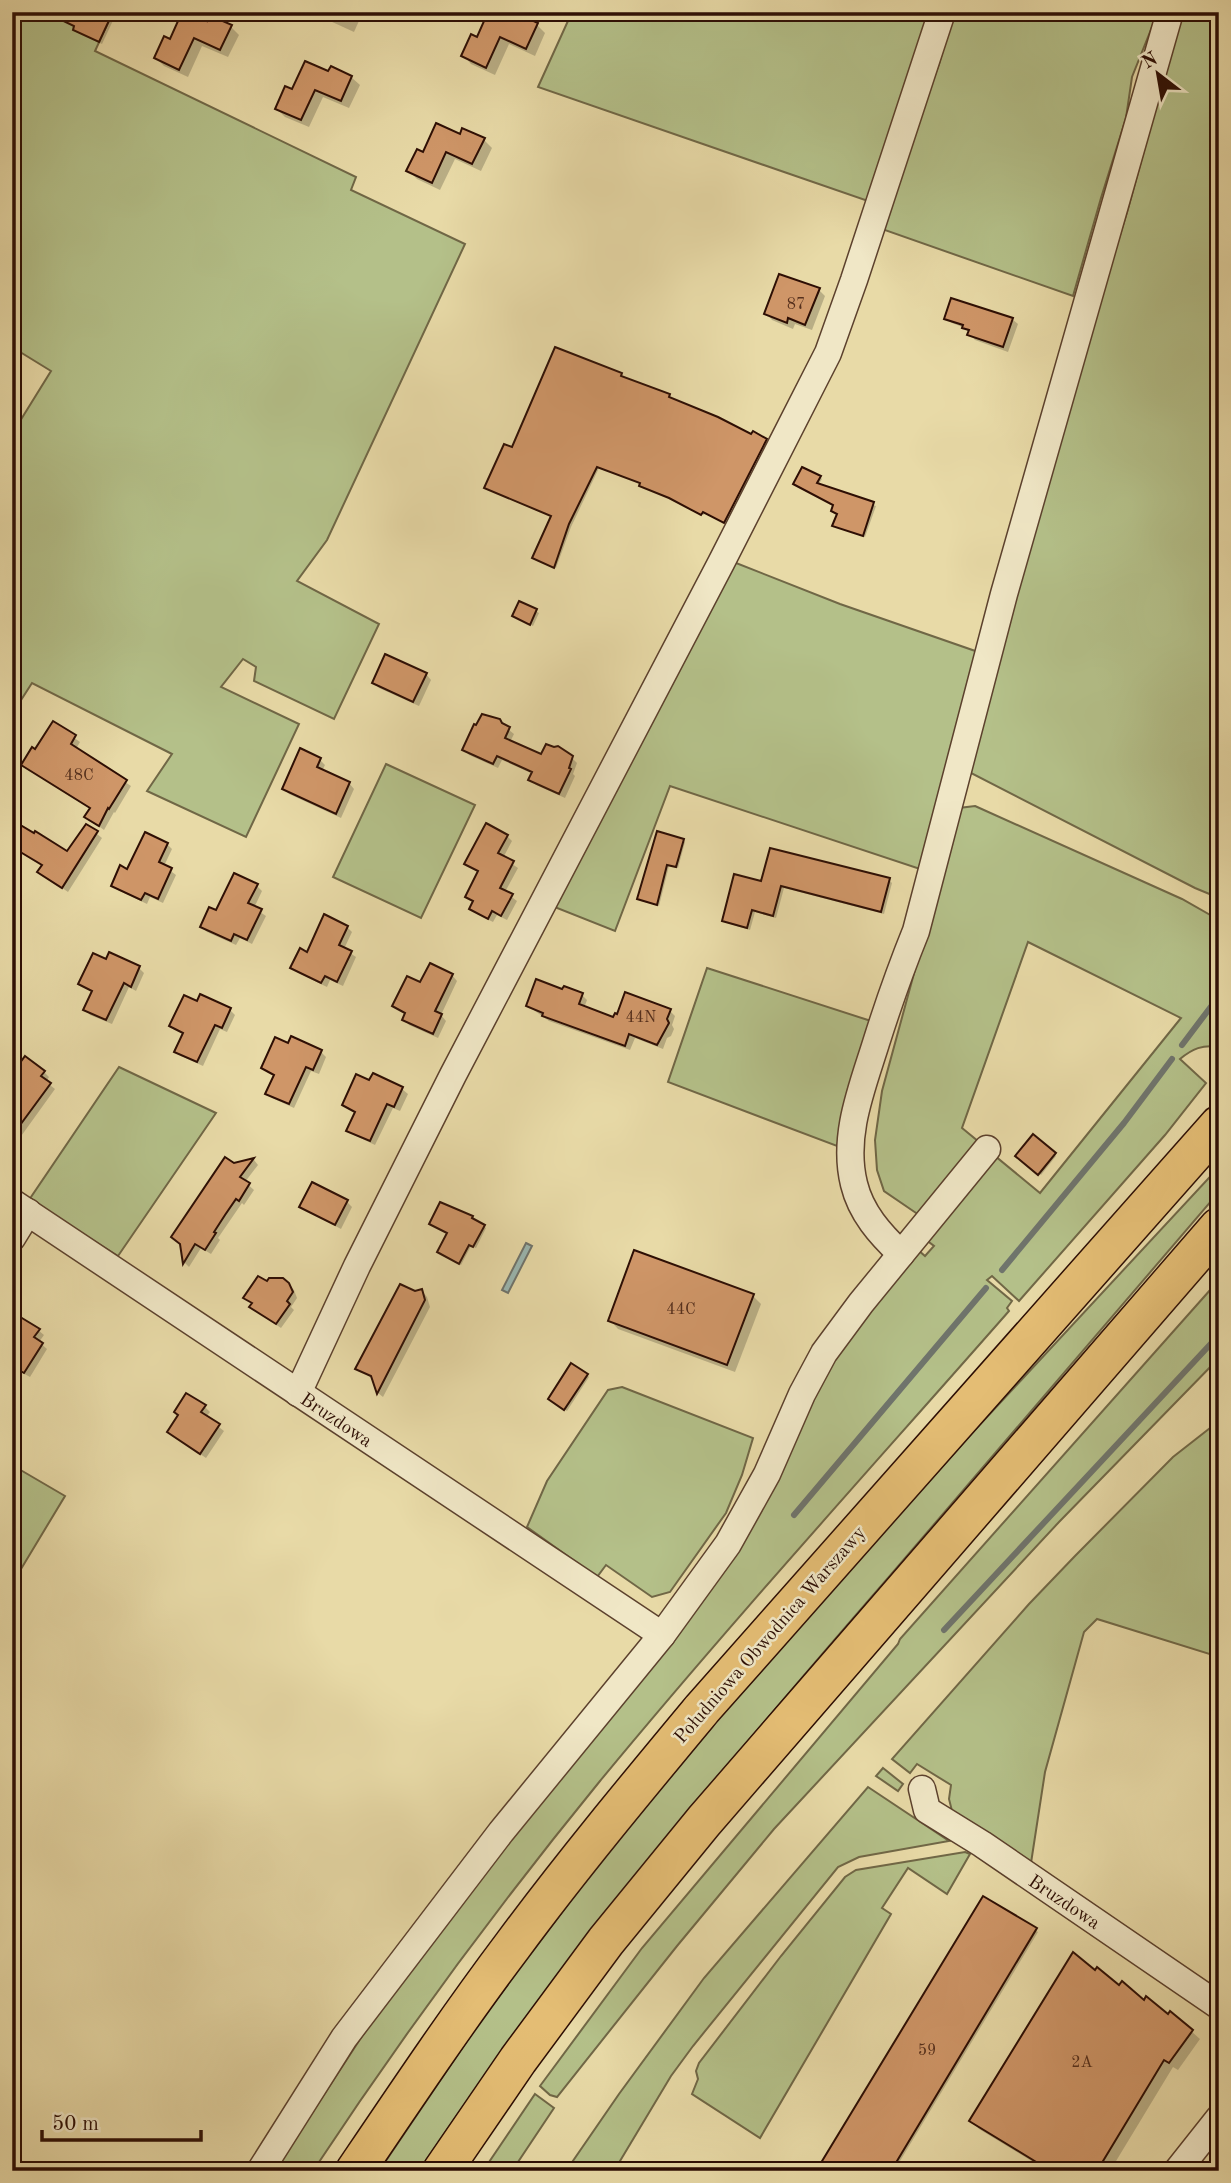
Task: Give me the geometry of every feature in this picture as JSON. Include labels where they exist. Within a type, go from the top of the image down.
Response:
[{"type":"highway","name":"Południowa Obwodnica Warszawy","points":[[355,2171],[431,2057],[513,1945],[636,1788],[702,1709],[1219,1125]]},
{"type":"highway","points":[[442,2171],[518,2060],[606,1941],[704,1821],[1219,1227]]},
{"type":"street","points":[[298,1393],[357,1266],[453,1074],[828,354],[942,12]]},
{"type":"street","points":[[901,1254],[883,1238],[861,1205],[850,1164],[851,1132],[859,1096],[899,972],[916,931],[1004,594],[1170,12]]},
{"type":"street","points":[[260,2171],[344,2038],[501,1832],[662,1635],[727,1544],[768,1474],[802,1394],[824,1353],[861,1303],[987,1149]]},
{"type":"street","points":[[12,1238],[20,1207]]},
{"type":"street","name":"Bruzdowa","points":[[20,1207],[662,1635]]},
{"type":"street","name":"Bruzdowa","points":[[922,1789],[928,1810],[1219,2006]]},
{"type":"street","points":[[1177,2171],[1219,2118]]},
{"type":"green space","points":[[12,12],[113,12],[95,51],[356,177],[351,190],[465,244],[327,540],[297,581],[379,624],[334,719],[254,681],[256,667],[243,659],[221,687],[299,724],[246,837],[147,791],[172,754],[32,683],[12,714],[12,434],[51,371],[12,347]]},
{"type":"green space","points":[[572,12],[930,12],[868,201],[538,87]]},
{"type":"green space","points":[[954,12],[1158,12],[1132,77],[1126,118],[1073,296],[879,228],[939,64]]},
{"type":"green space","points":[[1182,12],[1219,12],[1219,898],[969,772],[1063,421],[1128,209]]},
{"type":"green space","points":[[731,561],[840,604],[981,653],[920,869],[670,786],[615,931],[547,904]]},
{"type":"green space","points":[[386,764],[475,805],[421,918],[333,877]]},
{"type":"green space","points":[[975,806],[1182,899],[1219,920],[1219,1047],[1198,1048],[1180,1059],[1206,1083],[1165,1135],[1019,1301],[992,1276],[987,1280],[1012,1301],[1007,1308],[1009,1311],[751,1603],[600,1781],[452,1972],[313,2171],[274,2171],[385,2001],[478,1876],[658,1654],[825,1370],[918,1250],[925,1256],[934,1246],[925,1239],[995,1156],[1040,1193],[1181,1018],[1028,942],[962,1128],[979,1142],[919,1215],[884,1191],[877,1170],[875,1140],[882,1091],[959,808]]},
{"type":"green space","points":[[707,968],[871,1021],[837,1146],[668,1082]]},
{"type":"green space","points":[[119,1067],[216,1113],[118,1256],[29,1200]]},
{"type":"green space","points":[[1219,1167],[1219,1192],[765,1721],[644,1867],[528,2016],[419,2171],[379,2171],[479,2023],[613,1844],[761,1668],[974,1431]]},
{"type":"green space","points":[[1219,1280],[1219,1358],[1059,1522],[774,1829],[557,2097],[550,2095],[540,2086],[642,1948],[900,1639]]},
{"type":"green space","points":[[622,1387],[753,1438],[742,1475],[726,1513],[670,1592],[652,1597],[606,1565],[597,1577],[527,1527],[547,1481],[608,1390]]},
{"type":"green space","points":[[1219,1421],[1219,1657],[1097,1619],[1084,1632],[1045,1772],[1031,1863],[952,1811],[949,1799],[951,1785],[917,1764],[910,1773],[892,1759],[1075,1556],[1173,1457]]},
{"type":"green space","points":[[12,1465],[65,1496],[12,1584]]},
{"type":"green space","points":[[883,1768],[903,1784],[898,1791],[876,1776]]},
{"type":"green space","points":[[868,1787],[949,1841],[859,1857],[838,1867],[693,2046],[671,2076],[614,2171],[566,2171],[704,1978]]},
{"type":"green space","points":[[965,1852],[970,1854],[947,1894],[908,1868],[882,1908],[891,1914],[760,2138],[692,2094],[698,2079],[696,2071],[699,2063],[845,1877],[856,1870]]},
{"type":"green space","points":[[535,2094],[554,2108],[512,2171],[483,2171]]},
{"type":"water","points":[[526,1243],[532,1246],[508,1293],[502,1290]]},
{"type":"building","points":[[45,12],[113,12],[99,42],[73,30],[74,26]]},
{"type":"building","points":[[182,12],[207,21],[209,15],[232,25],[220,50],[194,38],[179,70],[154,58],[164,36],[170,39]]},
{"type":"building","points":[[488,12],[498,12],[513,19],[516,13],[538,23],[526,49],[500,37],[486,68],[461,56],[471,34],[477,37]]},
{"type":"building","points":[[305,61],[328,71],[331,66],[352,76],[341,101],[315,90],[301,120],[275,109],[285,86],[292,89]]},
{"type":"building","points":[[436,123],[460,134],[462,128],[485,138],[472,164],[446,152],[432,183],[406,171],[417,149],[423,152]]},
{"type":"building","points":[[779,274],[820,288],[805,325],[788,318],[787,323],[764,314]]},
{"type":"building","points":[[951,298],[1013,318],[1003,347],[967,335],[969,330],[962,328],[963,325],[944,319]]},
{"type":"building","points":[[555,347],[622,373],[621,376],[670,394],[669,397],[767,439],[724,523],[639,486],[640,483],[597,467],[569,524],[554,568],[532,558],[551,516],[484,488],[504,444],[512,447]]},
{"type":"building","points":[[802,467],[821,476],[817,483],[874,502],[863,536],[832,526],[837,514],[831,511],[833,505],[793,484]]},
{"type":"building","points":[[519,601],[537,609],[530,625],[512,616]]},
{"type":"building","points":[[385,654],[427,673],[413,702],[372,683]]},
{"type":"building","points":[[482,714],[500,719],[510,727],[505,738],[541,754],[546,744],[558,746],[573,756],[569,768],[571,769],[559,794],[528,780],[532,772],[497,756],[493,764],[462,750],[474,724],[476,725]]},
{"type":"building","points":[[53,721],[76,735],[71,744],[127,780],[99,826],[84,817],[90,808],[21,765]]},
{"type":"building","points":[[300,748],[321,758],[317,767],[350,782],[336,814],[282,789]]},
{"type":"building","points":[[12,820],[67,851],[86,824],[98,831],[62,888],[37,872],[42,865],[12,847]]},
{"type":"building","points":[[486,823],[508,835],[498,853],[514,861],[500,888],[513,894],[501,916],[492,911],[488,919],[469,909],[473,901],[465,897],[478,871],[464,864]]},
{"type":"building","points":[[657,831],[684,839],[676,867],[667,865],[657,905],[637,899]]},
{"type":"building","points":[[145,832],[168,843],[159,862],[172,868],[158,899],[145,893],[141,900],[111,886],[120,865],[127,869]]},
{"type":"building","points":[[770,848],[890,878],[881,912],[781,886],[773,916],[752,910],[747,928],[722,921],[734,874],[761,881]]},
{"type":"building","points":[[234,873],[258,884],[248,903],[262,909],[247,940],[234,934],[231,941],[200,927],[209,907],[216,910]]},
{"type":"building","points":[[324,914],[348,926],[339,945],[352,951],[337,982],[325,976],[321,983],[290,968],[300,948],[307,952]]},
{"type":"building","points":[[109,952],[140,966],[131,987],[124,983],[106,1020],[83,1010],[92,991],[78,984],[93,953],[106,959]]},
{"type":"building","points":[[430,963],[453,974],[435,1011],[442,1014],[433,1034],[402,1020],[405,1013],[392,1006],[407,976],[420,982]]},
{"type":"building","points":[[536,979],[562,989],[564,986],[583,993],[579,1004],[613,1017],[617,1014],[625,992],[671,1009],[667,1019],[669,1023],[657,1045],[629,1034],[625,1046],[542,1016],[543,1013],[526,1006]]},
{"type":"building","points":[[200,994],[231,1008],[222,1028],[215,1025],[197,1062],[174,1052],[183,1033],[169,1026],[184,995],[197,1001]]},
{"type":"building","points":[[291,1036],[322,1050],[313,1070],[306,1067],[289,1104],[265,1094],[274,1075],[261,1068],[275,1037],[288,1043]]},
{"type":"building","points":[[25,1056],[45,1071],[41,1076],[51,1083],[12,1136],[12,1074]]},
{"type":"building","points":[[373,1073],[403,1087],[394,1107],[387,1104],[370,1141],[346,1131],[355,1112],[342,1105],[356,1074],[369,1080]]},
{"type":"building","points":[[1033,1134],[1056,1153],[1038,1175],[1015,1156]]},
{"type":"building","points":[[225,1157],[234,1163],[254,1158],[240,1177],[250,1183],[239,1201],[236,1199],[225,1215],[205,1250],[195,1244],[183,1264],[180,1244],[171,1237]]},
{"type":"building","points":[[312,1182],[348,1200],[335,1225],[299,1207]]},
{"type":"building","points":[[440,1202],[473,1216],[472,1218],[485,1225],[473,1247],[469,1245],[459,1264],[437,1252],[447,1233],[429,1224]]},
{"type":"building","points":[[634,1250],[754,1294],[727,1365],[608,1321]]},
{"type":"building","points":[[258,1276],[267,1281],[269,1278],[283,1278],[293,1292],[287,1301],[290,1304],[276,1324],[249,1307],[252,1303],[243,1298]]},
{"type":"building","points":[[400,1284],[415,1291],[422,1289],[425,1300],[377,1394],[371,1376],[355,1369]]},
{"type":"building","points":[[12,1312],[40,1329],[34,1337],[43,1343],[24,1373],[12,1366]]},
{"type":"building","points":[[571,1363],[588,1374],[564,1410],[548,1399]]},
{"type":"building","points":[[186,1393],[206,1405],[201,1412],[220,1424],[200,1454],[167,1432],[178,1415],[174,1412]]},
{"type":"building","points":[[983,1896],[1037,1928],[891,2171],[816,2171]]},
{"type":"building","points":[[1073,1952],[1119,1985],[1122,1981],[1144,2000],[1146,1996],[1168,2014],[1170,2011],[1193,2030],[1169,2063],[1164,2060],[1097,2171],[1051,2171],[969,2121]]},
{"type":"waterway","points":[[1182,1045],[1219,996]]},
{"type":"waterway","points":[[1002,1270],[1124,1123],[1172,1059]]},
{"type":"waterway","points":[[794,1515],[986,1288]]},
{"type":"waterway","points":[[944,1630],[1219,1335]]}]
